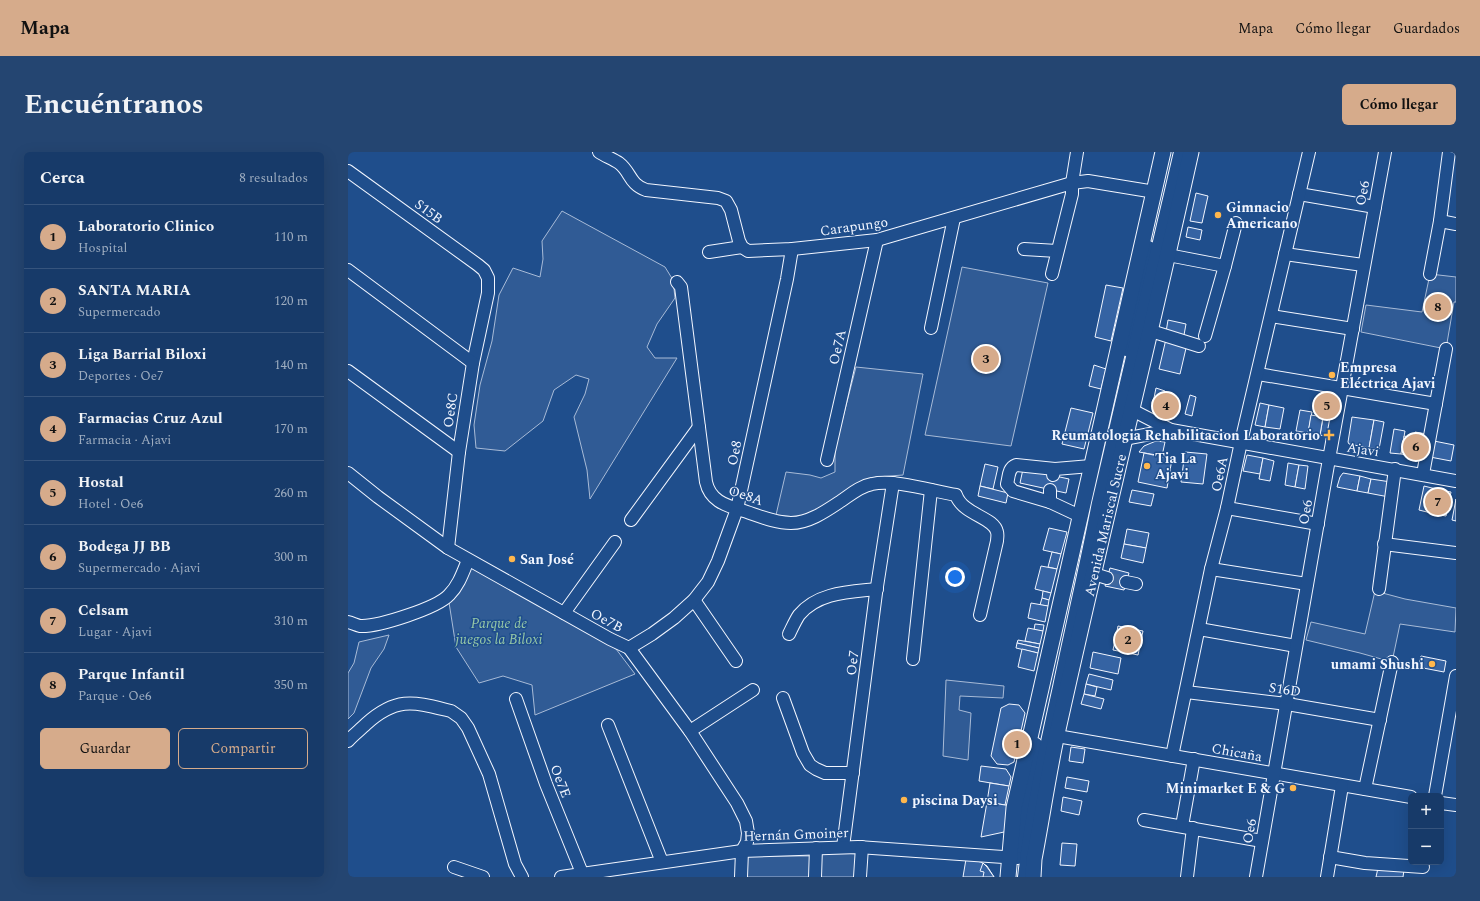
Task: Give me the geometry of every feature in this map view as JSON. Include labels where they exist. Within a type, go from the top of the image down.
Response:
[{"type":"main road","name":"Avenida Mariscal Sucre","points":[[1008,877],[1022,858],[1101,576],[1111,436],[1118,408],[1163,152]]},
{"type":"main road","name":"Avenida Mariscal Sucre","points":[[1033,877],[1022,858],[1016,800],[1091,466],[1111,436],[1118,408],[1151,331],[1191,152]]},
{"type":"street","points":[[599,152],[619,163],[637,187],[646,190],[718,198],[726,201],[731,210],[739,242],[742,248]]},
{"type":"street","points":[[1052,274],[1072,194],[1072,183],[1077,152]]},
{"type":"street","points":[[1118,408],[1169,152]]},
{"type":"street","points":[[1118,408],[1180,152]]},
{"type":"street","name":"Oe6A","points":[[1172,756],[1211,569],[1228,508],[1241,442],[1309,152]]},
{"type":"street","name":"Oe6","points":[[1256,877],[1363,265],[1385,152]]},
{"type":"street","points":[[1430,274],[1440,221],[1449,152]]},
{"type":"street","name":"S15B","points":[[348,171],[478,265],[484,270],[488,278]]},
{"type":"street","name":"Carapungo","points":[[709,252],[742,248],[748,251],[792,249],[876,240],[1072,183],[1088,181],[1155,192]]},
{"type":"street","points":[[1299,194],[1374,207]]},
{"type":"street","points":[[931,328],[954,218]]},
{"type":"street","points":[[1440,221],[1456,224]]},
{"type":"street","points":[[1151,331],[1202,341],[1226,266],[1236,223]]},
{"type":"street","name":"Oe7A","points":[[827,460],[876,240]]},
{"type":"street","name":"Oe8","points":[[629,648],[674,618],[694,600],[708,582],[718,560],[737,509],[787,280],[792,249]]},
{"type":"street","points":[[1024,250],[1057,251]]},
{"type":"street","points":[[1285,254],[1363,265]]},
{"type":"street","points":[[1168,255],[1226,266]]},
{"type":"street","points":[[348,270],[473,363]]},
{"type":"street","name":"Oe8C","points":[[448,548],[459,452],[473,363],[488,293],[488,278]]},
{"type":"street","name":"Oe8A","points":[[677,282],[681,287],[707,487],[712,497],[717,501],[737,509],[780,522],[792,523],[806,520],[823,513],[862,487],[872,484],[893,483],[956,495],[963,507],[991,524],[997,532],[997,541],[980,615]]},
{"type":"street","points":[[1271,316],[1353,329]]},
{"type":"street","points":[[1423,474],[1446,349]]},
{"type":"street","points":[[348,371],[459,452]]},
{"type":"street","points":[[1258,374],[1436,404]]},
{"type":"street","name":"Ajavi","points":[[1118,408],[1171,430],[1456,481]]},
{"type":"street","points":[[631,520],[699,427]]},
{"type":"street","name":"Ajavi","points":[[1111,436],[1171,430]]},
{"type":"street","points":[[1024,877],[1021,827],[1033,759],[1111,436]]},
{"type":"street","points":[[1080,516],[1050,496],[1013,492],[1007,484],[1010,471],[1013,466],[1016,465],[1054,472],[1091,466]]},
{"type":"street","points":[[1379,589],[1395,469]]},
{"type":"street","name":"Oe7B","points":[[348,473],[448,548],[629,648],[690,731],[737,803],[746,821],[748,833],[747,842],[742,851],[741,877]]},
{"type":"street","name":"Oe7","points":[[843,847],[877,589],[893,483]]},
{"type":"street","points":[[913,659],[931,490]]},
{"type":"street","points":[[1228,508],[1318,524]]},
{"type":"street","points":[[564,613],[615,542]]},
{"type":"street","points":[[1384,544],[1456,553]]},
{"type":"street","points":[[348,622],[359,626],[371,625],[412,614],[431,606],[448,596],[457,585],[468,560]]},
{"type":"street","points":[[1211,569],[1307,584]]},
{"type":"street","points":[[789,634],[799,616],[808,606],[821,598],[835,594],[877,589]]},
{"type":"street","points":[[694,600],[736,661]]},
{"type":"street","points":[[1199,629],[1296,646]]},
{"type":"street","points":[[1365,789],[1392,662]]},
{"type":"street","points":[[1436,793],[1452,730],[1456,676]]},
{"type":"street","points":[[690,731],[753,690]]},
{"type":"street","name":"S16D","points":[[1186,692],[1287,704],[1380,720]]},
{"type":"street","points":[[782,698],[803,753],[810,765],[816,770],[825,773],[853,773]]},
{"type":"street","name":"Oe7E","points":[[516,699],[546,784],[582,873]]},
{"type":"street","points":[[348,741],[378,713],[396,705],[418,704],[451,711],[456,714],[468,728],[489,774],[515,864],[522,877]]},
{"type":"street","points":[[608,725],[662,862]]},
{"type":"street","name":"Chicaña","points":[[1057,736],[1408,796]]},
{"type":"street","points":[[1187,877],[1187,827],[1194,760]]},
{"type":"street","points":[[1327,877],[1342,786]]},
{"type":"street","points":[[1444,803],[1456,805]]},
{"type":"street","points":[[1144,820],[1262,841]]},
{"type":"street","points":[[860,877],[862,847]]},
{"type":"street","name":"Hernán Gmoiner","points":[[561,877],[582,873],[625,872],[662,862],[742,851],[862,847],[1022,858]]},
{"type":"street","points":[[814,877],[816,848]]},
{"type":"street","points":[[1330,857],[1365,863],[1423,869]]},
{"type":"street","points":[[1017,877],[1022,858]]},
{"type":"street","points":[[454,867],[483,877]]},
{"type":"shaded area","points":[[562,211],[665,267],[673,280],[675,298],[657,324],[647,347],[655,358],[677,358],[590,499],[587,470],[574,417],[585,394],[589,379],[576,375],[554,390],[543,421],[505,451],[476,448],[474,425],[480,385],[492,341],[499,295],[513,268],[540,277],[543,259],[542,241]]},
{"type":"shaded area","points":[[962,267],[1048,283],[1011,446],[925,435]]},
{"type":"shaded area","points":[[1430,274],[1456,277],[1456,302],[1454,302],[1446,349],[1361,332],[1366,305],[1422,312]]},
{"type":"shaded area","points":[[856,367],[923,374],[903,475],[876,477],[864,481],[813,512],[796,517],[776,515],[786,472],[821,478],[835,472],[835,448]]},
{"type":"shaded area","name":"Parque de juegos la Biloxi","points":[[468,560],[616,649],[635,674],[535,715],[532,685],[503,676],[479,683],[456,647],[448,596]]},
{"type":"shaded area","points":[[1375,591],[1405,599],[1456,608],[1455,632],[1400,624],[1392,662],[1306,640],[1311,622],[1365,634]]},
{"type":"shaded area","points":[[389,635],[384,649],[371,668],[354,713],[348,719],[348,673],[354,663],[359,642]]},
{"type":"shaded area","points":[[946,680],[1004,686],[1003,698],[960,696],[959,710],[971,713],[968,760],[943,756]]},
{"type":"shaded area","points":[[820,852],[859,854],[857,877],[818,877]]},
{"type":"shaded area","points":[[747,856],[811,856],[811,877],[747,877]]},
{"type":"building","points":[[1196,193],[1208,196],[1202,223],[1190,221]]},
{"type":"building","points":[[1188,227],[1202,230],[1200,240],[1186,237]]},
{"type":"building","points":[[1106,285],[1123,288],[1111,341],[1095,337]]},
{"type":"building","points":[[1168,320],[1186,324],[1184,335],[1166,332]]},
{"type":"building","points":[[1166,339],[1187,344],[1180,374],[1159,369]]},
{"type":"building","points":[[1094,365],[1106,369],[1101,389],[1089,386]]},
{"type":"building","points":[[1156,388],[1165,391],[1162,400],[1154,398]]},
{"type":"building","points":[[1190,395],[1196,397],[1192,416],[1185,414]]},
{"type":"building","points":[[1154,398],[1162,400],[1160,410],[1153,408],[1152,402]]},
{"type":"building","points":[[1320,399],[1335,402],[1333,414],[1318,411]]},
{"type":"building","points":[[1162,400],[1173,403],[1170,413],[1160,410]]},
{"type":"building","points":[[1173,403],[1180,404],[1177,415],[1170,413]]},
{"type":"building","points":[[1260,403],[1269,405],[1265,427],[1255,425]]},
{"type":"building","points":[[1269,405],[1284,408],[1280,429],[1265,427]]},
{"type":"building","points":[[1071,408],[1093,413],[1084,449],[1062,444]]},
{"type":"building","points":[[1300,410],[1312,412],[1308,433],[1296,431]]},
{"type":"building","points":[[1324,412],[1333,414],[1329,437],[1320,435]]},
{"type":"building","points":[[1311,415],[1323,417],[1320,435],[1308,433]]},
{"type":"building","points":[[1352,417],[1374,420],[1369,448],[1349,444],[1348,442]]},
{"type":"building","points":[[1374,420],[1384,422],[1379,449],[1369,448]]},
{"type":"building","points":[[1394,429],[1405,431],[1401,454],[1390,453]]},
{"type":"building","points":[[1415,432],[1421,433],[1417,457],[1411,456]]},
{"type":"building","points":[[1421,433],[1426,434],[1422,458],[1417,457]]},
{"type":"building","points":[[1404,436],[1414,438],[1411,456],[1401,454]]},
{"type":"building","points":[[1156,441],[1165,442],[1162,456],[1139,452],[1144,446]]},
{"type":"building","points":[[1434,441],[1454,445],[1451,461],[1430,457]]},
{"type":"building","points":[[1185,452],[1207,454],[1203,484],[1181,482]]},
{"type":"building","points":[[1144,453],[1172,459],[1167,488],[1138,482]]},
{"type":"building","points":[[1247,455],[1263,458],[1260,474],[1243,471]]},
{"type":"building","points":[[1263,458],[1274,461],[1270,481],[1259,479]]},
{"type":"building","points":[[1288,463],[1299,465],[1295,487],[1285,485]]},
{"type":"building","points":[[985,464],[998,467],[993,489],[980,486]]},
{"type":"building","points":[[1299,465],[1308,466],[1305,489],[1295,487]]},
{"type":"building","points":[[1023,469],[1069,479],[1066,493],[1020,483]]},
{"type":"building","points":[[1343,473],[1360,476],[1357,491],[1337,487]]},
{"type":"building","points":[[1360,476],[1371,479],[1368,493],[1357,491]]},
{"type":"building","points":[[1371,479],[1391,482],[1389,497],[1368,493]]},
{"type":"building","points":[[980,486],[1008,493],[1006,503],[978,496]]},
{"type":"building","points":[[1424,486],[1436,489],[1431,513],[1419,510]]},
{"type":"building","points":[[1436,489],[1445,491],[1440,515],[1431,513]]},
{"type":"building","points":[[1132,490],[1154,494],[1151,506],[1129,502]]},
{"type":"building","points":[[1445,491],[1451,492],[1446,516],[1440,515]]},
{"type":"building","points":[[1456,499],[1456,521],[1452,520]]},
{"type":"building","points":[[1049,528],[1067,532],[1061,554],[1043,550]]},
{"type":"building","points":[[1127,529],[1149,533],[1146,548],[1124,544]]},
{"type":"building","points":[[1124,544],[1146,548],[1143,563],[1121,558]]},
{"type":"building","points":[[1052,552],[1061,554],[1057,569],[1048,567]]},
{"type":"building","points":[[1041,566],[1057,569],[1051,593],[1035,589]]},
{"type":"building","points":[[1110,568],[1129,573],[1124,590],[1105,586]]},
{"type":"building","points":[[1043,591],[1051,593],[1049,600],[1042,598]]},
{"type":"building","points":[[1042,598],[1049,600],[1048,606],[1040,605]]},
{"type":"building","points":[[1031,603],[1048,606],[1045,622],[1028,618]]},
{"type":"building","points":[[1035,624],[1044,625],[1043,631],[1034,630]]},
{"type":"building","points":[[1118,626],[1143,631],[1138,655],[1113,650]]},
{"type":"building","points":[[1028,628],[1043,631],[1040,644],[1025,641]]},
{"type":"building","points":[[1018,640],[1040,644],[1039,648],[1017,643]]},
{"type":"building","points":[[1017,643],[1039,648],[1038,653],[1016,648]]},
{"type":"building","points":[[1022,649],[1038,653],[1034,671],[1018,667]]},
{"type":"building","points":[[1093,652],[1121,658],[1118,674],[1090,668]]},
{"type":"building","name":"umami Shushi","points":[[1421,656],[1446,661],[1444,672],[1418,667]]},
{"type":"building","points":[[1089,674],[1113,680],[1111,690],[1086,684]]},
{"type":"building","points":[[1086,684],[1097,687],[1095,696],[1084,694]]},
{"type":"building","points":[[1084,694],[1104,699],[1101,709],[1081,704]]},
{"type":"building","points":[[1009,704],[1019,705],[1025,713],[1014,762],[1008,765],[997,764],[991,756],[1001,708]]},
{"type":"building","points":[[1071,747],[1085,749],[1083,763],[1069,761]]},
{"type":"building","points":[[981,766],[1006,769],[1011,777],[1009,786],[979,781]]},
{"type":"building","points":[[1067,777],[1089,781],[1087,792],[1065,788]]},
{"type":"building","points":[[990,783],[1009,786],[1005,805],[987,802]]},
{"type":"building","points":[[1063,797],[1082,801],[1079,815],[1061,811]]},
{"type":"building","points":[[987,802],[1011,806],[1007,829],[1004,832],[981,837]]},
{"type":"building","points":[[1062,843],[1077,844],[1075,866],[1060,865]]},
{"type":"building","points":[[966,859],[981,862],[987,866],[994,877],[963,877]]},
{"type":"building","points":[[983,863],[994,877],[983,877],[984,872],[980,871]]},
{"type":"building","points":[[1378,868],[1404,870],[1403,877],[1376,877]]},
{"type":"tunnel","points":[[1107,578],[1126,582]]},
{"type":"place","name":"Gimnacio Americano","points":[[1218,215]]},
{"type":"place","name":"Parque Infantil","points":[[1438,307]]},
{"type":"place","name":"Liga Barrial Biloxi","points":[[986,359]]},
{"type":"place","name":"Empresa Eléctrica Ajavi","points":[[1332,375]]},
{"type":"place","name":"Farmacias Cruz Azul","points":[[1166,406]]},
{"type":"place","name":"Hostal","points":[[1327,406]]},
{"type":"place","name":"Reumatologia Rehabilitacion Laboratorio","points":[[1329,435]]},
{"type":"place","name":"Bodega JJ BB","points":[[1416,447]]},
{"type":"place","name":"Tia La Ajavi","points":[[1147,466]]},
{"type":"place","name":"Celsam","points":[[1438,502]]},
{"type":"place","name":"San José","points":[[512,559]]},
{"type":"place","name":"SANTA MARIA","points":[[1128,640]]},
{"type":"place","name":"umami Shushi","points":[[1432,664]]},
{"type":"place","name":"Laboratorio Clinico","points":[[1017,744]]},
{"type":"place","name":"Minimarket E & G","points":[[1293,788]]},
{"type":"place","name":"piscina Daysi","points":[[904,800]]}]
